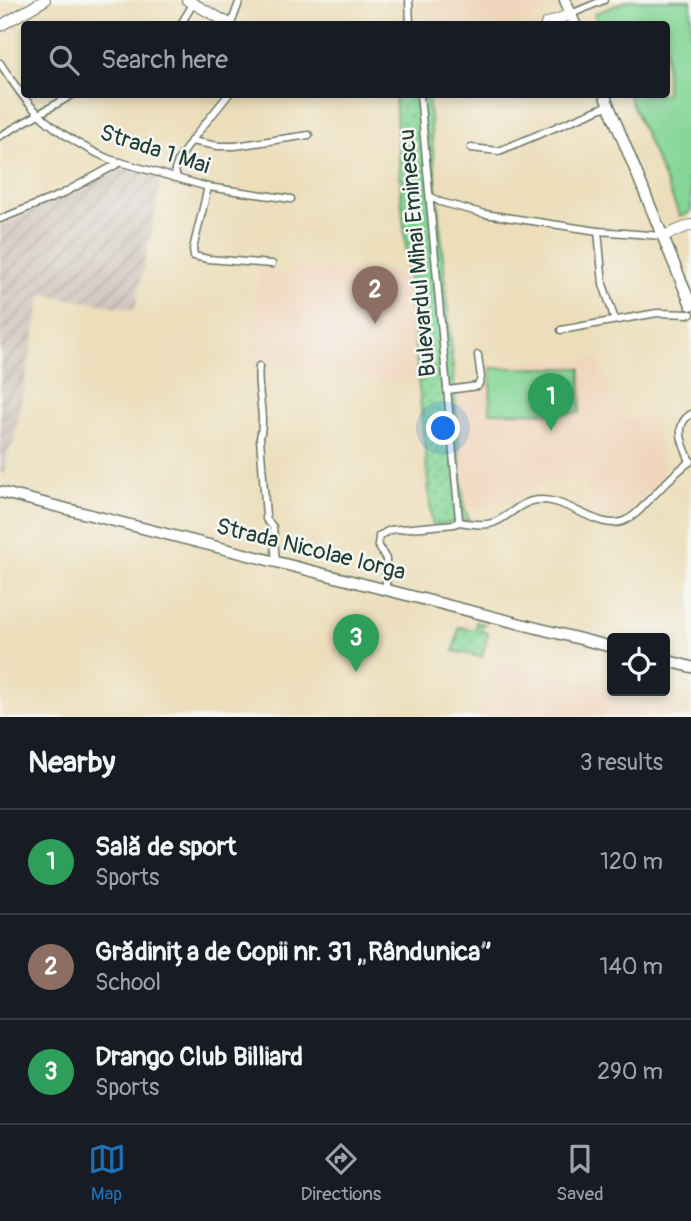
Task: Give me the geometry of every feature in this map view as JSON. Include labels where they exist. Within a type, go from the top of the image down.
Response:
[{"type":"main road","points":[[565,0],[573,19]]},
{"type":"main road","points":[[606,100],[691,305]]},
{"type":"main road","name":"Strada Nicolae Iorga","points":[[0,492],[607,646]]},
{"type":"main road","points":[[670,661],[691,667]]},
{"type":"street","points":[[0,26],[45,0]]},
{"type":"street","points":[[231,21],[240,0]]},
{"type":"street","points":[[409,0],[410,21]]},
{"type":"street","points":[[573,19],[604,0]]},
{"type":"street","points":[[182,21],[190,2],[225,21]]},
{"type":"street","name":"Strada 1 Mai","points":[[0,63],[21,93]]},
{"type":"street","name":"Strada 1 Mai","points":[[25,98],[40,115],[64,134],[110,159],[208,187],[291,199]]},
{"type":"street","points":[[0,136],[68,98]]},
{"type":"street","points":[[177,178],[176,166],[191,141],[226,98]]},
{"type":"street","name":"Bulevardul Mihai Eminescu","points":[[420,98],[458,522]]},
{"type":"street","points":[[471,148],[499,151],[606,100]]},
{"type":"street","points":[[191,141],[234,146],[309,135]]},
{"type":"street","points":[[0,219],[60,195],[121,162]]},
{"type":"street","points":[[208,187],[193,255],[198,258],[272,264]]},
{"type":"street","points":[[430,195],[440,202],[485,214],[598,231],[663,236],[691,225]]},
{"type":"street","points":[[598,231],[603,284],[615,320]]},
{"type":"street","points":[[561,330],[657,313],[691,314]]},
{"type":"street","points":[[448,390],[478,386],[481,378],[478,355]]},
{"type":"street","points":[[259,366],[262,426],[260,438],[266,519],[273,527],[276,562]]},
{"type":"street","points":[[386,590],[386,559],[378,545],[379,536],[390,530],[458,522],[489,524],[533,500],[562,503],[594,519],[607,523],[622,523],[634,516],[690,461],[682,444],[681,430],[683,420],[691,414]]},
{"type":"shaded area","points":[[424,0],[551,0],[547,13],[527,21],[429,21],[431,16]]},
{"type":"shaded area","points":[[125,168],[153,175],[161,181],[135,310],[42,294],[13,445],[4,474],[0,473],[0,226],[110,172]]},
{"type":"shaded area","points":[[296,265],[333,268],[343,374],[245,362],[260,269],[294,274]]},
{"type":"shaded area","points":[[336,269],[405,273],[414,378],[382,381],[346,374]]},
{"type":"shaded area","points":[[598,359],[621,419],[653,417],[666,475],[617,519],[601,516],[590,509],[586,481],[531,485],[521,494],[489,505],[464,508],[455,394],[484,390],[484,364]]},
{"type":"shaded area","points":[[494,661],[607,688],[607,696],[635,696],[671,704],[668,717],[480,717]]},
{"type":"green space","points":[[629,0],[691,0],[691,179],[688,180],[691,187],[691,212],[680,216],[629,98],[670,98],[670,21],[598,21],[594,14]]},
{"type":"green space","points":[[395,98],[428,98],[464,508],[469,520],[432,525],[401,195]]},
{"type":"green space","points":[[491,368],[581,368],[580,413],[490,412]]},
{"type":"green space","points":[[476,622],[485,624],[481,631],[488,633],[482,657],[454,651],[459,627],[474,630]]},
{"type":"place","name":"Grădinița de Copii nr. 31 „Rândunica”","points":[[375,324]]},
{"type":"place","name":"Sală de sport","points":[[551,431]]},
{"type":"place","name":"Drango Club Billiard","points":[[356,672]]}]
